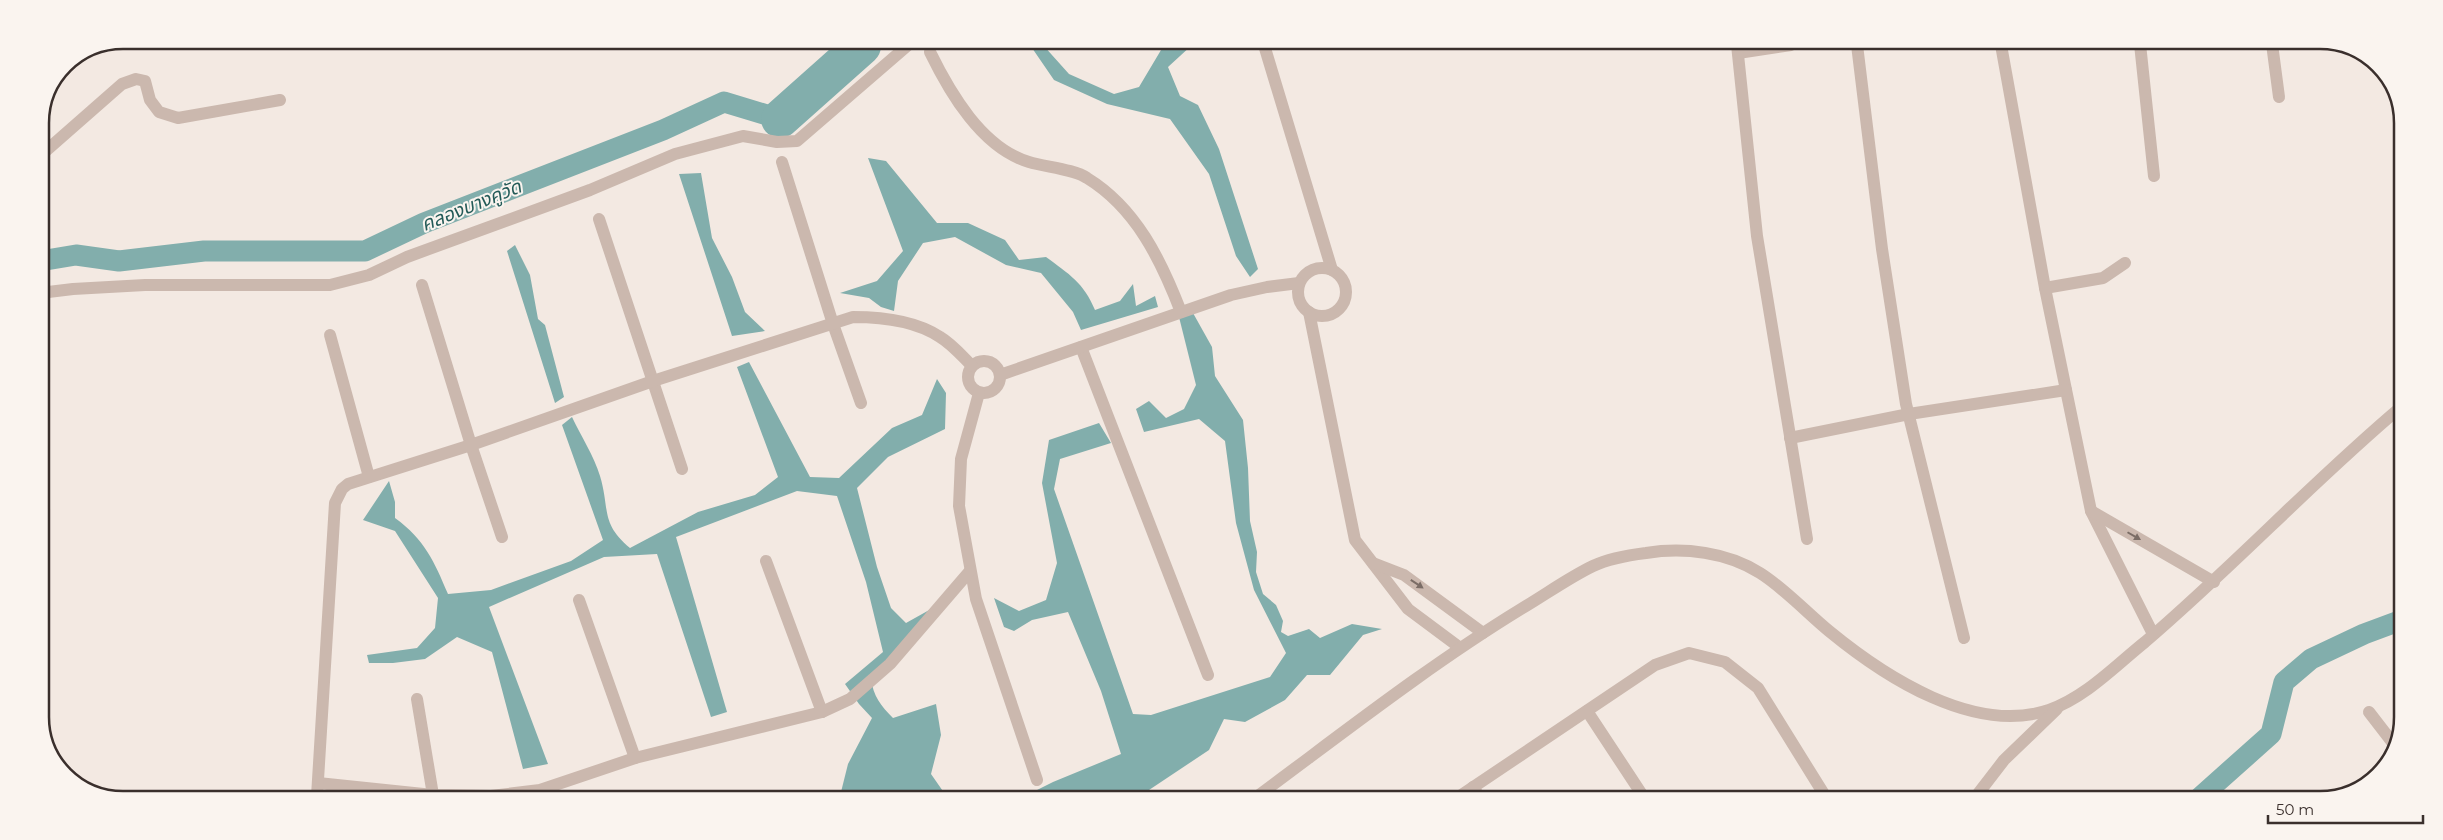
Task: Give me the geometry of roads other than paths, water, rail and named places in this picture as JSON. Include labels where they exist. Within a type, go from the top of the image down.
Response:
[{"type":"street","points":[[49,292],[73,288],[145,285],[330,285],[369,275],[407,257],[590,190],[675,154],[743,136],[777,142],[797,141],[904,49]]},
{"type":"street","points":[[1265,49],[1332,270],[1343,281],[1346,296],[1338,310],[1323,316],[1308,312]]},
{"type":"street","points":[[1738,49],[1756,236],[1807,539]]},
{"type":"street","points":[[1857,49],[1882,249],[1909,414],[1964,638]]},
{"type":"street","points":[[2002,49],[2045,288],[2091,511],[2153,634]]},
{"type":"street","points":[[2141,49],[2154,176]]},
{"type":"street","points":[[2273,49],[2279,97]]},
{"type":"street","points":[[930,52],[948,88],[961,106],[994,142],[1026,161],[1086,176],[1115,199],[1137,222],[1170,283],[1179,306]]},
{"type":"street","points":[[49,148],[122,84],[136,79],[145,81],[150,100],[159,112],[178,118],[280,100]]},
{"type":"street","points":[[782,162],[833,324],[861,403]]},
{"type":"street","points":[[599,219],[682,469]]},
{"type":"street","points":[[2045,288],[2103,278],[2124,263]]},
{"type":"street","points":[[1332,270],[1317,268],[1309,272],[1300,284],[1299,299],[1308,312],[1355,540],[1408,609],[1459,647]]},
{"type":"street","points":[[1000,375],[1081,347],[1179,306],[1267,287],[1300,284]]},
{"type":"street","points":[[422,285],[471,445],[502,537]]},
{"type":"street","points":[[317,791],[335,503],[342,489],[348,484],[471,445],[653,381],[853,317],[884,317],[925,329],[940,337],[972,366]]},
{"type":"street","points":[[330,335],[369,477]]},
{"type":"street","points":[[1081,347],[1208,675]]},
{"type":"street","points":[[978,362],[992,363],[1000,375],[1000,381],[996,388],[990,392],[979,393],[970,386],[968,372],[972,366],[978,362]]},
{"type":"street","points":[[1790,438],[1909,414],[2066,390]]},
{"type":"street","points":[[979,393],[960,459],[959,506],[976,599],[1038,780]]},
{"type":"street","points":[[1264,791],[1459,647],[1595,565],[1648,552],[1692,550],[1724,556],[1761,573],[1832,633],[1883,670],[1915,688],[1960,708],[2000,716],[2046,711],[2077,698],[2214,582],[2394,414]]},
{"type":"street","points":[[2091,511],[2214,582]]},
{"type":"street","points":[[766,561],[822,712]]},
{"type":"street","points":[[1373,563],[1404,576],[1482,633]]},
{"type":"street","points":[[532,791],[540,790],[635,758],[822,712],[850,699],[890,664],[970,570]]},
{"type":"street","points":[[579,600],[635,758]]},
{"type":"street","points":[[1467,791],[1655,665],[1689,653],[1725,662],[1758,688],[1822,791]]},
{"type":"street","points":[[417,699],[432,791]]},
{"type":"street","points":[[1980,791],[2004,760],[2062,704]]},
{"type":"street","points":[[1587,710],[1640,791]]},
{"type":"street","points":[[2369,712],[2390,740]]},
{"type":"street","points":[[318,783],[395,791]]},
{"type":"street","points":[[1473,787],[1476,791]]},
{"type":"water","points":[[1033,49],[1047,49],[1069,74],[1114,94],[1139,87],[1162,49],[1188,49],[1168,67],[1180,96],[1198,105],[1219,149],[1258,269],[1250,277],[1236,256],[1209,174],[1170,119],[1107,104],[1054,80]]},
{"type":"water","points":[[868,158],[886,161],[937,223],[968,223],[1005,240],[1019,260],[1046,257],[1069,274],[1081,286],[1095,310],[1120,301],[1133,284],[1136,306],[1155,296],[1158,307],[1081,330],[1073,312],[1041,273],[1006,265],[955,237],[923,243],[898,281],[894,311],[881,307],[869,298],[840,293],[877,281],[903,251]]},
{"type":"water","points":[[701,173],[712,238],[732,277],[745,312],[765,331],[732,336],[679,174]]},
{"type":"water","points":[[515,245],[530,275],[538,319],[545,325],[564,397],[555,403],[507,251]]},
{"type":"water","points":[[1193,313],[1212,347],[1215,376],[1243,420],[1248,468],[1250,521],[1257,552],[1256,572],[1263,594],[1276,605],[1283,621],[1281,632],[1288,636],[1309,629],[1320,638],[1352,624],[1382,629],[1363,635],[1330,675],[1307,675],[1285,700],[1245,722],[1224,719],[1209,750],[1148,791],[1035,791],[1121,754],[1101,691],[1068,612],[1032,620],[1014,631],[1004,627],[994,598],[1019,611],[1046,600],[1057,563],[1042,483],[1049,440],[1099,423],[1111,443],[1060,459],[1054,489],[1133,714],[1151,715],[1270,677],[1286,653],[1254,590],[1236,523],[1225,441],[1199,419],[1144,432],[1136,409],[1149,401],[1166,418],[1184,409],[1196,385],[1179,317]]},
{"type":"water","points":[[749,362],[810,477],[839,478],[892,428],[922,415],[937,379],[946,393],[945,429],[888,457],[857,488],[877,567],[891,608],[906,623],[940,604],[871,678],[878,700],[893,718],[936,704],[941,735],[931,774],[943,791],[841,791],[848,764],[872,718],[845,684],[883,652],[866,582],[837,496],[797,491],[676,537],[727,712],[711,717],[657,554],[604,557],[489,607],[548,764],[523,769],[492,652],[457,637],[425,659],[393,663],[369,663],[367,655],[417,648],[435,628],[438,598],[395,531],[363,520],[389,481],[395,502],[395,518],[414,535],[428,552],[448,594],[491,590],[571,561],[603,540],[562,425],[572,417],[600,476],[610,523],[614,531],[630,548],[698,512],[755,495],[778,477],[737,367]]},
{"type":"waterway","name":"คลองบางคูวัด","points":[[780,119],[859,49]]},
{"type":"waterway","name":"คลองบางคูวัด","points":[[49,260],[76,255],[119,261],[204,251],[365,251],[424,223],[663,130],[724,102],[780,119]]},
{"type":"waterway","points":[[2207,791],[2271,734],[2284,682],[2311,659],[2364,634],[2394,623]]}]
